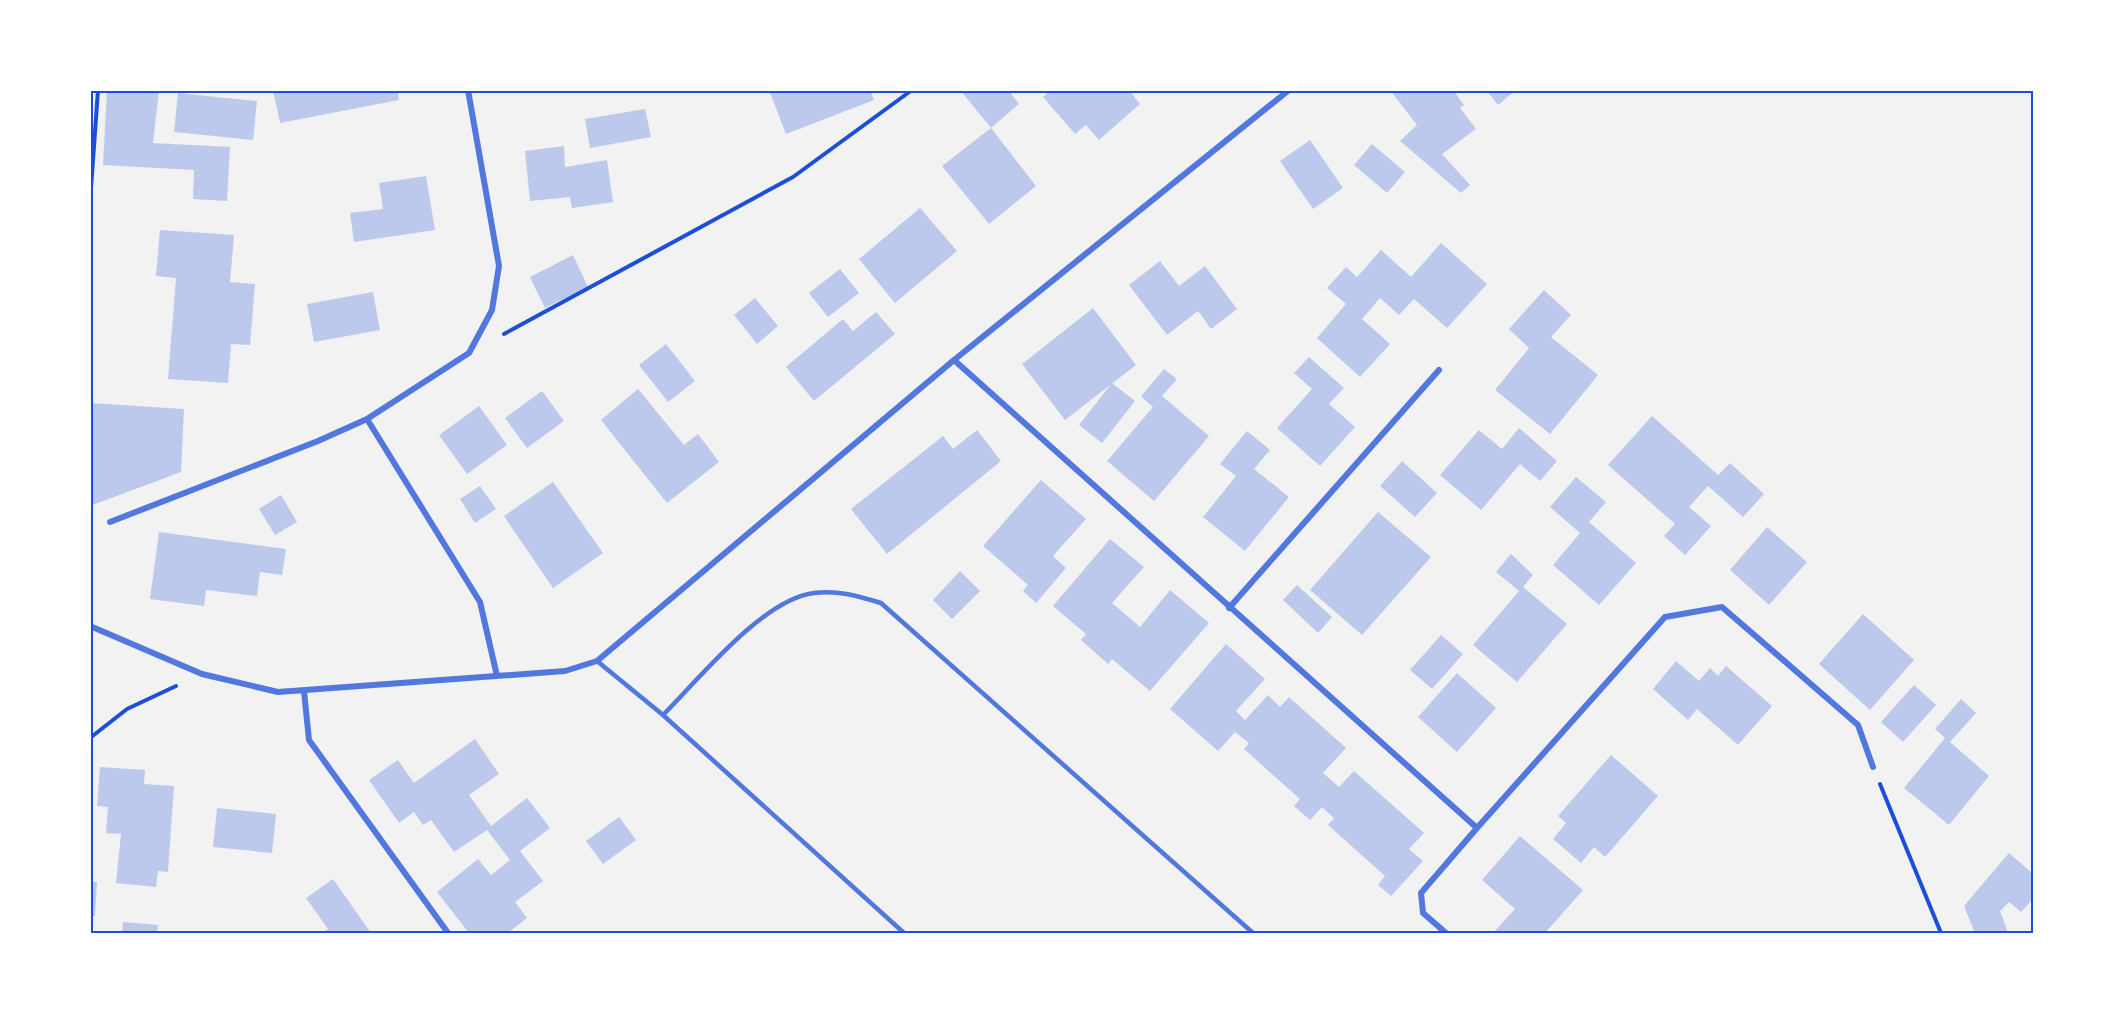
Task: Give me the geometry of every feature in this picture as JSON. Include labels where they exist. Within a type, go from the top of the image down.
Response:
[{"type":"street","points":[[110,522],[318,441],[367,418],[469,353],[492,310],[499,266],[468,90]]},
{"type":"street","points":[[90,626],[201,674],[278,692],[565,671],[597,661],[954,360],[1289,90]]},
{"type":"street","points":[[954,360],[1477,828]]},
{"type":"street","points":[[1229,608],[1439,370]]},
{"type":"street","points":[[367,418],[480,602],[497,676]]},
{"type":"street","points":[[1446,933],[1424,913],[1422,893],[1665,617],[1722,607],[1858,725],[1873,767]]},
{"type":"street","points":[[304,691],[309,740],[448,933]]},
{"type":"lane","points":[[663,715],[753,624],[781,604],[812,593],[848,593],[881,603],[1253,933]]},
{"type":"lane","points":[[597,661],[663,715],[904,933]]},
{"type":"path","points":[[90,202],[98,90]]},
{"type":"path","points":[[469,353],[793,177],[912,90]]},
{"type":"path","points":[[90,738],[127,709],[201,674]]},
{"type":"path","points":[[1873,767],[1941,933]]},
{"type":"building","points":[[107,90],[159,90],[153,143],[230,147],[227,201],[193,199],[194,170],[103,165]]},
{"type":"building","points":[[273,90],[397,90],[399,100],[280,123]]},
{"type":"building","points":[[769,90],[870,90],[874,100],[786,134]]},
{"type":"building","points":[[960,90],[1008,90],[1019,104],[991,128]]},
{"type":"building","points":[[1051,90],[1129,90],[1140,104],[1099,140],[1086,125],[1075,134],[1043,97]]},
{"type":"building","points":[[1390,90],[1453,90],[1464,105],[1460,108],[1476,129],[1442,154],[1470,185],[1461,193],[1400,141],[1417,125]]},
{"type":"building","points":[[1486,90],[1516,90],[1498,105]]},
{"type":"building","points":[[178,93],[257,101],[253,140],[174,132]]},
{"type":"building","points":[[645,109],[651,137],[590,148],[585,119]]},
{"type":"building","points":[[991,128],[1036,186],[989,224],[942,166]]},
{"type":"building","points":[[1310,140],[1343,188],[1313,209],[1280,161]]},
{"type":"building","points":[[1372,144],[1405,172],[1387,193],[1354,165]]},
{"type":"building","points":[[564,146],[565,167],[607,160],[613,202],[572,208],[570,197],[530,201],[525,151]]},
{"type":"building","points":[[426,176],[435,230],[354,242],[350,213],[383,209],[379,183]]},
{"type":"building","points":[[920,208],[957,251],[895,303],[859,259]]},
{"type":"building","points":[[160,230],[234,235],[230,282],[255,284],[250,345],[231,344],[228,383],[168,379],[176,278],[156,276]]},
{"type":"building","points":[[1441,243],[1487,284],[1447,328],[1414,299],[1399,315],[1380,298],[1362,319],[1390,344],[1360,377],[1317,338],[1346,304],[1327,288],[1346,267],[1357,277],[1381,250],[1411,277]]},
{"type":"building","points":[[573,255],[588,287],[545,308],[530,277]]},
{"type":"building","points":[[1160,261],[1179,286],[1205,266],[1237,309],[1211,329],[1198,311],[1167,335],[1129,285]]},
{"type":"building","points":[[840,269],[859,293],[828,317],[809,293]]},
{"type":"building","points":[[1544,290],[1571,315],[1551,337],[1598,375],[1550,434],[1495,390],[1529,348],[1509,329]]},
{"type":"building","points":[[373,292],[380,330],[314,342],[307,304]]},
{"type":"building","points":[[755,298],[778,326],[757,344],[734,315]]},
{"type":"building","points":[[1093,308],[1136,365],[1065,420],[1022,364]]},
{"type":"building","points":[[876,312],[895,334],[814,401],[786,367],[843,319],[853,331]]},
{"type":"building","points":[[666,344],[695,381],[668,402],[639,365]]},
{"type":"building","points":[[1309,357],[1344,388],[1329,404],[1355,427],[1320,466],[1277,428],[1312,389],[1294,373]]},
{"type":"building","points":[[1164,369],[1177,379],[1162,396],[1209,436],[1154,501],[1107,461],[1153,407],[1141,396]]},
{"type":"building","points":[[1112,383],[1135,401],[1102,443],[1079,425]]},
{"type":"building","points":[[638,389],[684,445],[698,434],[719,462],[667,503],[601,420]]},
{"type":"building","points":[[542,391],[564,421],[527,448],[505,418]]},
{"type":"building","points":[[90,403],[184,409],[181,472],[90,506]]},
{"type":"building","points":[[479,406],[507,445],[467,474],[439,435]]},
{"type":"building","points":[[1652,416],[1718,475],[1730,463],[1764,494],[1743,517],[1708,486],[1689,507],[1711,526],[1685,555],[1664,536],[1675,524],[1608,465]]},
{"type":"building","points":[[1519,428],[1557,461],[1540,481],[1520,464],[1481,510],[1440,475],[1479,430],[1502,449]]},
{"type":"building","points":[[977,430],[1001,461],[887,554],[851,509],[943,436],[953,449]]},
{"type":"building","points":[[1247,431],[1270,450],[1254,469],[1289,497],[1245,551],[1203,517],[1236,476],[1220,464]]},
{"type":"building","points":[[1402,461],[1437,493],[1415,517],[1380,486]]},
{"type":"building","points":[[1576,477],[1606,502],[1589,522],[1636,563],[1599,605],[1553,565],[1580,533],[1550,507]]},
{"type":"building","points":[[1041,480],[1086,519],[1053,556],[1066,568],[1036,603],[1023,591],[1028,585],[983,546]]},
{"type":"building","points":[[553,482],[603,553],[553,588],[504,516]]},
{"type":"building","points":[[480,486],[496,509],[475,523],[460,499]]},
{"type":"building","points":[[281,495],[297,522],[275,535],[259,509]]},
{"type":"building","points":[[1378,512],[1431,557],[1362,635],[1310,590]]},
{"type":"building","points":[[1767,527],[1807,562],[1769,605],[1730,570]]},
{"type":"building","points":[[159,532],[286,549],[282,575],[260,572],[257,596],[206,590],[204,606],[150,599]]},
{"type":"building","points":[[1110,539],[1144,567],[1112,603],[1140,627],[1170,590],[1209,623],[1150,691],[1112,659],[1108,664],[1081,640],[1086,634],[1053,606]]},
{"type":"building","points":[[1511,554],[1533,575],[1523,587],[1567,624],[1517,682],[1473,645],[1519,591],[1496,572]]},
{"type":"building","points":[[960,571],[980,591],[952,619],[933,600]]},
{"type":"building","points":[[1297,585],[1332,617],[1318,633],[1283,600]]},
{"type":"building","points":[[1863,614],[1914,660],[1870,710],[1819,664]]},
{"type":"building","points":[[1441,635],[1463,654],[1432,689],[1410,670]]},
{"type":"building","points":[[1226,644],[1265,679],[1236,711],[1245,720],[1268,695],[1280,707],[1289,697],[1346,748],[1323,773],[1339,787],[1354,771],[1424,833],[1409,849],[1423,861],[1391,896],[1378,885],[1385,876],[1328,825],[1334,818],[1322,807],[1310,820],[1294,806],[1300,799],[1244,749],[1249,743],[1235,732],[1218,751],[1170,709]]},
{"type":"building","points":[[1676,661],[1699,681],[1710,668],[1718,676],[1726,666],[1772,706],[1738,745],[1697,709],[1688,720],[1653,689]]},
{"type":"building","points":[[1457,673],[1496,708],[1457,752],[1418,717]]},
{"type":"building","points":[[1914,685],[1936,705],[1903,742],[1881,722]]},
{"type":"building","points":[[1961,699],[1976,713],[1950,742],[1989,776],[1949,825],[1904,788],[1945,738],[1935,729]]},
{"type":"building","points":[[475,739],[499,774],[469,795],[491,826],[527,798],[550,828],[520,851],[543,881],[515,902],[527,918],[508,933],[469,933],[437,892],[478,859],[491,875],[510,860],[487,830],[454,852],[431,820],[423,825],[414,812],[399,823],[369,780],[398,760],[414,783]]},
{"type":"building","points":[[1611,755],[1658,796],[1605,857],[1594,847],[1581,863],[1553,839],[1566,823],[1558,816]]},
{"type":"building","points":[[100,767],[145,770],[144,784],[174,786],[168,872],[158,871],[156,887],[116,883],[121,834],[106,833],[108,807],[97,806]]},
{"type":"building","points":[[217,808],[276,814],[272,853],[213,847]]},
{"type":"building","points":[[619,817],[636,840],[603,864],[586,841]]},
{"type":"building","points":[[1520,836],[1583,890],[1545,933],[1493,933],[1515,909],[1482,880]]},
{"type":"building","points":[[2009,853],[2033,874],[2033,899],[2021,912],[2009,902],[2000,911],[2008,933],[1975,933],[1964,906]]},
{"type":"building","points":[[333,879],[371,933],[322,933],[328,929],[306,898]]},
{"type":"building","points":[[90,881],[97,882],[95,916],[90,916]]},
{"type":"building","points":[[123,922],[158,925],[157,933],[122,933]]}]
